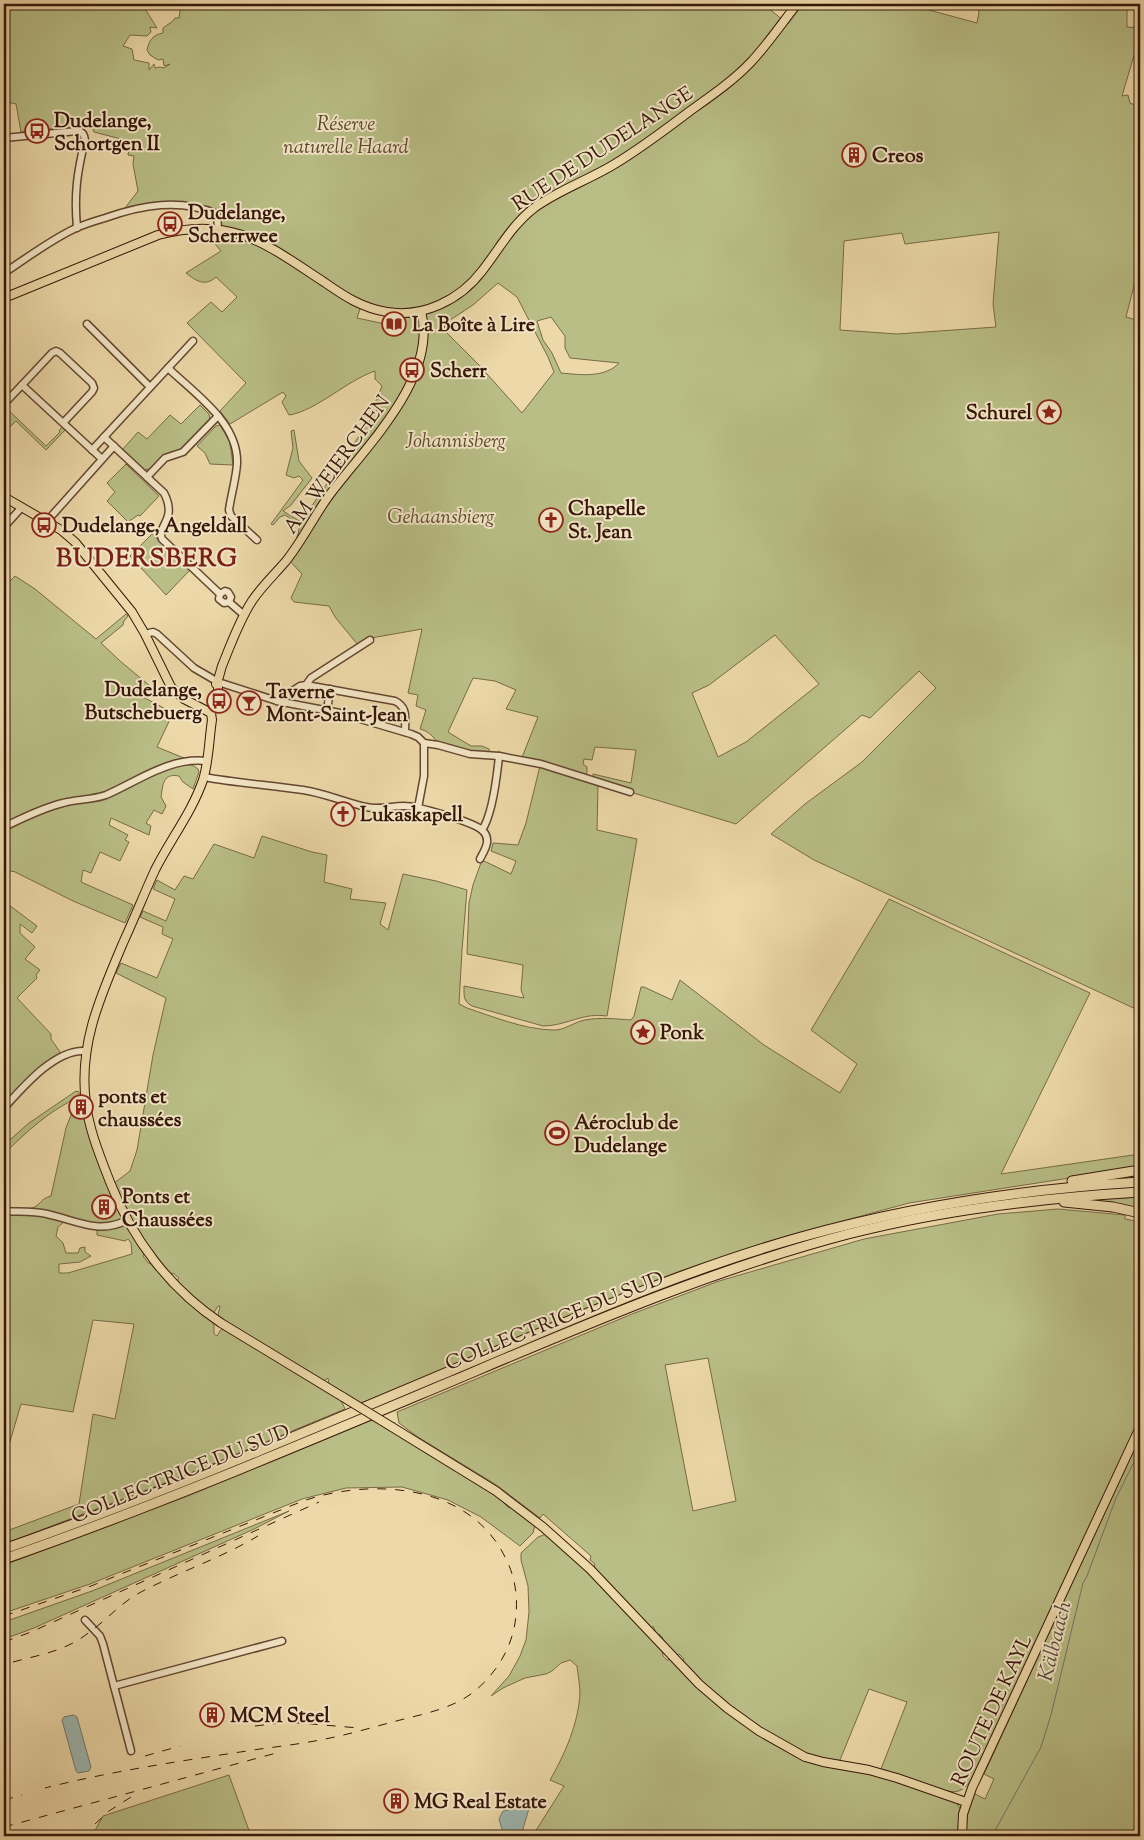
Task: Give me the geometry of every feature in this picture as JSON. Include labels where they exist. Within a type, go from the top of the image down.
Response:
[{"type":"highway","points":[[1032,1190],[1140,1170]]},
{"type":"highway","name":"COLLECTRICE DU SUD","points":[[4,1550],[208,1472],[682,1276],[800,1237],[865,1220],[959,1201],[1032,1190],[1140,1182]]},
{"type":"highway","name":"COLLECTRICE DU SUD","points":[[4,1559],[200,1485],[598,1319],[754,1261],[851,1233],[930,1216],[1028,1201],[1140,1192]]},
{"type":"highway","points":[[1028,1201],[1044,1203],[1080,1202],[1140,1213]]},
{"type":"main road","name":"RUE DE DUDELANGE","points":[[421,311],[450,300],[470,285],[482,272],[510,230],[537,206],[615,164],[728,83],[752,61],[797,4]]},
{"type":"main road","points":[[4,298],[158,235],[200,228],[238,233],[260,241],[361,305],[394,313],[421,311]]},
{"type":"main road","name":"AM WEIERCHEN","points":[[421,311],[425,331],[423,345],[414,376],[401,402],[328,498],[288,559],[254,599],[244,615],[221,668],[216,703],[209,711],[212,720],[204,777],[191,808],[155,870],[94,1015],[85,1051],[84,1089],[88,1118],[99,1154],[127,1220],[152,1259],[202,1309],[221,1323],[496,1491],[543,1527],[597,1576],[699,1684],[726,1708],[759,1731],[805,1756],[823,1762],[869,1770],[966,1802]]},
{"type":"main road","points":[[4,497],[61,530],[75,542],[124,600],[145,634],[171,688],[184,699],[209,711]]},
{"type":"main road","name":"ROUTE DE KAYL","points":[[962,1836],[963,1814],[966,1802],[1140,1427]]},
{"type":"street","points":[[4,138],[81,132],[85,140],[77,175],[76,228]]},
{"type":"street","points":[[4,273],[76,228],[142,207],[174,204],[188,205],[217,214],[218,229]]},
{"type":"street","points":[[87,324],[150,387]]},
{"type":"street","points":[[92,450],[193,341]]},
{"type":"street","points":[[4,404],[56,351],[92,383],[94,388],[63,423]]},
{"type":"street","points":[[168,368],[218,416],[231,434],[236,450],[237,465],[229,510],[231,516],[257,540]]},
{"type":"street","points":[[22,385],[102,459]]},
{"type":"street","points":[[148,477],[165,458],[183,452],[218,416]]},
{"type":"street","points":[[104,437],[164,493],[169,502],[170,511],[167,521],[161,530],[162,539],[220,594],[219,600],[221,602],[229,602],[244,615]]},
{"type":"street","points":[[47,522],[114,446]]},
{"type":"street","points":[[4,527],[22,507]]},
{"type":"street","points":[[145,634],[152,632],[157,634],[194,668],[218,682],[277,701],[327,711],[418,737],[424,744],[424,776],[418,808]]},
{"type":"street","points":[[306,685],[307,681],[311,678],[370,640]]},
{"type":"street","points":[[277,701],[300,686],[306,685],[395,701],[404,707],[405,732]]},
{"type":"street","points":[[327,711],[330,689]]},
{"type":"street","points":[[424,744],[438,744],[470,754],[499,756],[563,769],[630,792]]},
{"type":"street","points":[[482,830],[487,820],[496,783],[499,756]]},
{"type":"street","points":[[4,827],[63,802],[106,796],[180,761],[194,759],[206,761]]},
{"type":"street","points":[[204,777],[305,790],[380,809],[404,806],[418,808],[474,824],[482,830],[487,839],[487,844],[480,859]]},
{"type":"street","points":[[4,1108],[51,1063],[72,1052],[85,1051]]},
{"type":"street","points":[[4,1211],[45,1214],[98,1227],[110,1227],[127,1220]]},
{"type":"street","points":[[86,1620],[100,1636],[131,1751]]},
{"type":"street","points":[[114,1686],[282,1641]]},
{"type":"green space","points":[[4,4],[142,4],[157,28],[150,27],[151,32],[147,36],[130,35],[123,46],[132,49],[134,60],[149,63],[149,70],[154,64],[155,68],[164,68],[170,64],[164,66],[163,59],[158,60],[150,55],[147,50],[152,38],[163,33],[163,28],[175,18],[179,18],[181,4],[763,4],[788,24],[803,4],[907,4],[977,23],[979,12],[975,4],[989,6],[990,4],[1127,4],[1127,27],[1140,28],[1140,52],[1135,52],[1122,96],[1128,95],[1130,103],[1140,107],[1140,111],[1135,114],[1140,116],[1140,262],[1126,317],[1140,321],[1140,1011],[814,860],[771,834],[805,804],[862,762],[936,688],[919,671],[870,718],[862,715],[736,824],[630,792],[593,778],[593,774],[631,783],[636,750],[595,747],[592,760],[584,759],[583,764],[587,767],[587,777],[521,760],[538,717],[506,709],[516,690],[495,681],[473,678],[448,732],[471,746],[482,746],[489,749],[490,756],[438,745],[431,735],[420,729],[426,710],[416,706],[418,695],[408,693],[422,629],[371,638],[358,645],[335,617],[329,606],[294,602],[291,598],[302,574],[288,559],[294,550],[300,525],[285,515],[280,517],[273,525],[271,524],[303,480],[299,476],[294,478],[286,475],[293,448],[291,431],[294,430],[299,461],[312,478],[291,505],[283,511],[301,522],[380,405],[376,404],[376,401],[382,386],[375,379],[375,371],[310,408],[289,415],[282,402],[286,396],[283,392],[230,424],[220,411],[246,383],[187,323],[211,302],[222,312],[237,297],[216,277],[208,282],[201,282],[186,273],[221,251],[208,236],[208,233],[218,234],[216,210],[170,202],[149,203],[125,208],[138,191],[133,164],[134,156],[128,155],[129,149],[119,147],[121,139],[94,132],[91,125],[21,132],[16,104],[4,101]],"holes":[[[999,232],[993,304],[996,327],[897,334],[840,330],[844,241],[902,233],[905,244]],[[498,283],[517,297],[554,372],[522,413],[445,331],[444,324],[473,305]],[[361,306],[387,312],[385,324],[357,318]],[[551,317],[565,336],[565,348],[570,358],[619,363],[613,368],[600,373],[584,375],[561,373],[552,353],[543,340],[537,321]],[[775,635],[819,684],[746,742],[718,757],[692,693],[709,685]]]},
{"type":"green space","points":[[200,405],[209,414],[210,419],[182,449],[163,455],[150,469],[144,470],[123,449],[138,432],[147,439],[170,415],[181,424]]},
{"type":"green space","points":[[4,406],[46,446],[60,432],[62,427],[65,430],[46,450],[16,421],[4,433]]},
{"type":"green space","points":[[220,425],[230,442],[233,465],[210,464],[205,453],[197,446],[216,426]]},
{"type":"green space","points":[[126,464],[159,496],[140,516],[138,515],[128,522],[107,501],[115,492],[107,483]]},
{"type":"green space","points":[[152,534],[190,570],[166,595],[130,556]]},
{"type":"green space","points":[[15,576],[35,589],[96,639],[126,614],[128,616],[123,625],[101,643],[150,686],[143,697],[173,713],[157,747],[184,758],[168,764],[171,766],[188,764],[198,769],[199,772],[193,789],[183,782],[179,776],[167,778],[163,784],[161,797],[166,806],[162,814],[154,810],[146,823],[151,826],[149,835],[111,818],[109,825],[128,835],[125,840],[129,842],[120,861],[100,852],[91,873],[83,870],[81,882],[133,905],[125,923],[73,901],[13,871],[10,870],[4,878],[4,587]]},
{"type":"green space","points":[[540,766],[598,784],[597,830],[637,839],[607,1016],[582,1017],[559,1024],[543,1026],[472,1006],[466,1000],[464,993],[464,986],[524,998],[521,990],[523,965],[467,954],[469,903],[482,860],[511,874],[516,861],[491,851],[493,843],[518,845],[526,823]]},
{"type":"green space","points":[[262,836],[327,855],[324,882],[352,889],[350,899],[386,903],[380,924],[388,930],[403,874],[467,890],[459,1004],[467,1008],[519,1025],[556,1030],[591,1019],[631,1020],[634,1016],[641,987],[672,1000],[680,980],[764,1045],[840,1093],[857,1064],[811,1030],[889,899],[1090,993],[1001,1174],[1140,1154],[1140,1167],[909,1203],[784,1237],[680,1271],[591,1306],[361,1403],[329,1385],[328,1378],[323,1381],[222,1320],[218,1315],[220,1306],[218,1306],[213,1314],[188,1293],[177,1281],[179,1278],[173,1273],[171,1274],[145,1245],[113,1184],[130,1171],[137,1150],[153,1055],[166,998],[116,973],[121,963],[157,978],[173,939],[162,934],[163,927],[140,917],[143,911],[166,921],[175,899],[153,889],[157,880],[175,890],[184,876],[193,879],[214,844],[254,858]]},
{"type":"green space","points":[[4,888],[8,890],[9,905],[37,926],[32,933],[20,924],[20,933],[35,947],[25,959],[40,970],[36,975],[37,978],[17,998],[51,1034],[51,1039],[60,1052],[59,1055],[4,1104]]},
{"type":"green space","points":[[76,1091],[79,1092],[79,1097],[58,1108],[39,1122],[4,1154],[4,1145],[29,1123]]},
{"type":"green space","points":[[79,1099],[80,1113],[85,1113],[113,1196],[100,1205],[103,1212],[113,1208],[112,1202],[115,1200],[122,1217],[120,1222],[78,1225],[64,1222],[58,1227],[56,1236],[63,1243],[66,1253],[78,1253],[80,1248],[85,1247],[85,1252],[91,1256],[80,1262],[59,1264],[59,1273],[68,1273],[132,1254],[131,1243],[128,1239],[125,1241],[97,1235],[97,1230],[81,1226],[104,1230],[121,1225],[127,1227],[148,1263],[152,1263],[188,1302],[212,1321],[214,1334],[217,1336],[224,1328],[341,1400],[345,1409],[181,1477],[4,1544],[4,1532],[79,1504],[93,1414],[115,1419],[134,1324],[93,1320],[73,1412],[21,1404],[4,1462],[4,1213],[32,1208],[45,1198],[51,1196],[66,1128]]},
{"type":"green space","points":[[1140,1197],[1140,1211],[1100,1202],[1100,1199]]},
{"type":"green space","points":[[1058,1209],[1125,1215],[1125,1219],[1140,1222],[1140,1417],[972,1779],[965,1788],[959,1791],[948,1791],[947,1793],[881,1769],[907,1702],[869,1689],[840,1760],[836,1762],[813,1756],[774,1738],[726,1703],[683,1662],[684,1659],[679,1654],[675,1656],[661,1640],[663,1638],[659,1634],[657,1635],[653,1626],[651,1628],[594,1567],[595,1564],[590,1560],[591,1556],[543,1514],[540,1518],[495,1484],[418,1437],[399,1423],[397,1412],[632,1314],[719,1281],[864,1239],[998,1214]],"holes":[[[708,1358],[736,1501],[693,1511],[665,1365]]]},
{"type":"green space","points":[[373,1419],[471,1477],[504,1501],[509,1508],[511,1507],[535,1525],[533,1533],[520,1546],[481,1517],[448,1500],[402,1487],[346,1488],[302,1499],[90,1584],[4,1613],[4,1565],[188,1496]]},
{"type":"green space","points":[[1140,1436],[1140,1836],[965,1836],[967,1809],[973,1793],[985,1799],[994,1779],[984,1774]]},
{"type":"green space","points":[[289,1511],[254,1529],[34,1628],[4,1639],[4,1622],[92,1591]]},
{"type":"green space","points":[[546,1534],[577,1561],[662,1650],[663,1656],[667,1660],[671,1659],[694,1683],[791,1752],[892,1779],[956,1802],[961,1810],[959,1836],[841,1836],[814,1834],[813,1836],[534,1836],[564,1786],[550,1780],[566,1749],[577,1716],[580,1694],[577,1666],[570,1660],[561,1663],[546,1674],[525,1678],[491,1696],[509,1676],[526,1640],[529,1612],[528,1586],[521,1553],[538,1537]]},
{"type":"green space","points":[[229,1775],[251,1836],[92,1836],[103,1816]]},
{"type":"water","points":[[74,1715],[77,1717],[91,1767],[89,1771],[78,1773],[62,1720],[64,1717]]},
{"type":"water","points":[[528,1803],[530,1805],[521,1836],[504,1836],[499,1819],[503,1811]]},
{"type":"waterway","name":"Kälbaach","points":[[992,1836],[1041,1747],[1051,1715],[1083,1583],[1116,1498],[1140,1450]]},
{"type":"railway","points":[[4,1616],[91,1586],[303,1501],[329,1494],[357,1490],[386,1489],[415,1492],[442,1500],[466,1513],[487,1531],[504,1555],[516,1591],[515,1626],[502,1659],[496,1669],[480,1686],[471,1694],[452,1705],[421,1715],[321,1740],[152,1766],[45,1788]]},
{"type":"railway","points":[[4,1642],[31,1632],[319,1502]]},
{"type":"railway","points":[[13,1662],[52,1652],[70,1645],[94,1629],[126,1601],[141,1592],[258,1536]]},
{"type":"railway","points":[[255,1726],[288,1722],[359,1728]]},
{"type":"railway","points":[[145,1756],[180,1746]]},
{"type":"railway","points":[[4,1827],[280,1752]]},
{"type":"railway","points":[[4,1800],[22,1795]]},
{"type":"railway","points":[[95,1824],[109,1811],[131,1797]]},
{"type":"place","name":"Dudelange, Schortgen II","points":[[37,131]]},
{"type":"place","name":"Creos","points":[[854,155]]},
{"type":"place","name":"Dudelange, Scherrwee","points":[[170,224]]},
{"type":"place","name":"La Boîte à Lire","points":[[394,324]]},
{"type":"place","name":"Scherr","points":[[412,370]]},
{"type":"place","name":"Schurel","points":[[1049,412]]},
{"type":"place","name":"Chapelle St. Jean","points":[[551,520]]},
{"type":"place","name":"Dudelange, Angeldall","points":[[44,525]]},
{"type":"place","name":"Dudelange, Butschebuerg","points":[[219,701]]},
{"type":"place","name":"Taverne Mont-Saint-Jean","points":[[249,703]]},
{"type":"place","name":"Lukaskapell","points":[[343,814]]},
{"type":"place","name":"Ponk","points":[[643,1032]]},
{"type":"place","name":"ponts et chaussées","points":[[81,1107]]},
{"type":"place","name":"Aéroclub de Dudelange","points":[[557,1133]]},
{"type":"place","name":"Ponts et Chaussées","points":[[104,1207]]},
{"type":"place","name":"MCM Steel","points":[[212,1715]]},
{"type":"place","name":"MG Real Estate","points":[[396,1801]]},
{"type":"district","name":"BUDERSBERG","points":[[147,557]]},
{"type":"park label","name":"Réserve naturelle Haard","points":[[346,134]]},
{"type":"park label","name":"Johannisberg","points":[[456,440]]},
{"type":"park label","name":"Gehaansbierg","points":[[441,516]]}]
